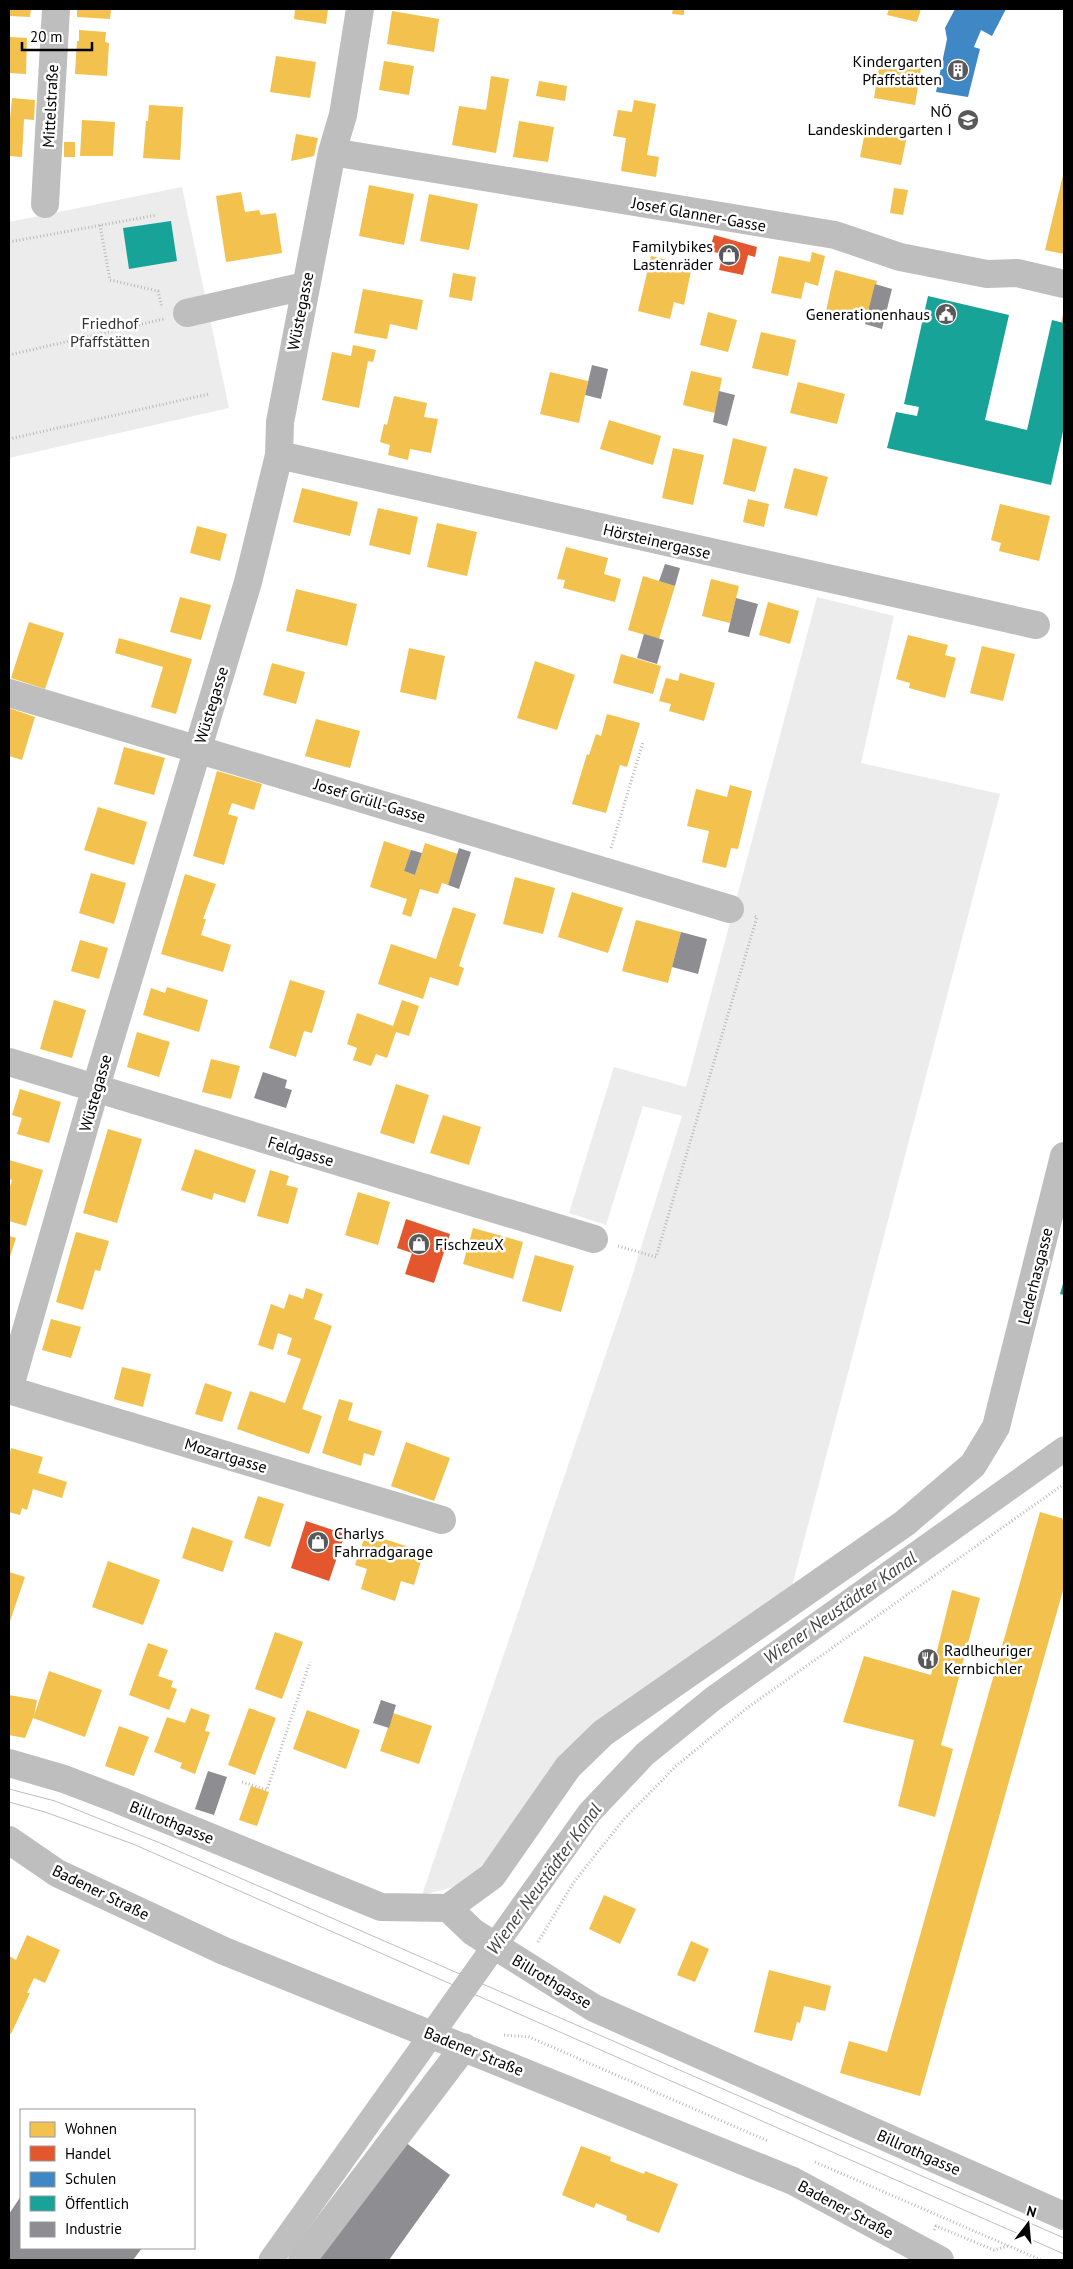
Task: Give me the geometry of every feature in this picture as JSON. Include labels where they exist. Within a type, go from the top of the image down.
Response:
[{"type":"street","name":"Mittelstraße","points":[[45,204],[56,9]]},
{"type":"street","name":"Wüstegasse","points":[[9,1390],[95,1090],[248,582],[279,454],[280,422],[332,152],[343,115],[360,9]]},
{"type":"street","name":"Josef Glanner-Gasse","points":[[332,152],[835,236],[900,256],[987,274],[1017,273],[1064,284]]},
{"type":"street","points":[[176,316],[305,286]]},
{"type":"street","name":"Hörsteinergasse","points":[[279,454],[1036,625]]},
{"type":"street","name":"Josef Grüll-Gasse","points":[[9,693],[198,748],[730,909]]},
{"type":"street","name":"Feldgasse","points":[[9,1062],[95,1090],[594,1239]]},
{"type":"street","name":"Lederhasgasse","points":[[448,1908],[492,1876],[568,1766],[603,1733],[905,1523],[973,1465],[996,1427],[1060,1187],[1064,1156]]},
{"type":"street","name":"Mozartgasse","points":[[9,1390],[442,1520]]},
{"type":"street","name":"Billrothgasse","points":[[9,1763],[64,1779],[119,1800],[380,1907],[448,1908],[473,1932],[594,2008],[1064,2216]]},
{"type":"street","name":"Badener Straße","points":[[9,1840],[58,1873],[224,1951],[793,2181],[940,2260]]},
{"type":"street","points":[[302,2260],[459,2046]]},
{"type":"path","points":[[9,242],[157,215]]},
{"type":"path","points":[[9,355],[176,316],[158,291],[110,280],[100,225]]},
{"type":"path","points":[[9,439],[209,394]]},
{"type":"path","points":[[605,871],[643,742]]},
{"type":"path","points":[[594,1239],[656,1257],[756,917],[730,909]]},
{"type":"path","points":[[518,1960],[574,1882],[624,1819],[676,1766],[746,1708],[1064,1484]]},
{"type":"path","points":[[242,1782],[267,1790],[310,1662]]},
{"type":"green space","name":"Friedhof Pfaffstätten","points":[[182,187],[229,408],[9,458],[9,222]]},
{"type":"green space","points":[[817,597],[894,616],[861,763],[1000,794],[791,1590],[573,1746],[507,1840],[462,1885],[422,1895],[628,1289],[682,1116],[643,1106],[606,1225],[569,1213],[614,1067],[686,1087]]},
{"type":"building: Wohnen","points":[[9,9],[31,9],[30,17],[9,16]]},
{"type":"building: Wohnen","points":[[77,9],[111,9],[110,19],[77,17]]},
{"type":"building: Wohnen","points":[[295,9],[328,9],[326,24],[294,19]]},
{"type":"building: Wohnen","points":[[673,9],[684,9],[684,15],[672,14]]},
{"type":"building: Wohnen","points":[[889,9],[921,9],[917,22],[887,15]]},
{"type":"building: Wohnen","points":[[392,11],[439,19],[434,52],[387,44]]},
{"type":"building: Wohnen","points":[[79,30],[106,32],[105,42],[109,43],[107,76],[75,74]]},
{"type":"building: Wohnen","points":[[9,37],[27,38],[26,74],[9,73]]},
{"type":"building: Wohnen","points":[[276,56],[316,62],[310,98],[270,92]]},
{"type":"building: Wohnen","points":[[384,61],[414,66],[409,95],[379,90]]},
{"type":"building: Wohnen","points":[[880,61],[921,68],[915,105],[874,98]]},
{"type":"building: Wohnen","points":[[491,76],[509,79],[496,153],[452,145],[459,106],[486,110]]},
{"type":"building: Wohnen","points":[[539,81],[567,86],[565,101],[536,96]]},
{"type":"building: Wohnen","points":[[12,98],[35,100],[34,120],[24,119],[22,157],[9,156],[9,118]]},
{"type":"building: Wohnen","points":[[634,100],[656,104],[647,155],[659,157],[656,177],[621,171],[626,138],[613,136],[618,110],[632,112]]},
{"type":"building: Wohnen","points":[[149,105],[183,107],[180,160],[143,158]]},
{"type":"building: Wohnen","points":[[82,120],[115,122],[113,156],[80,156]]},
{"type":"building: Wohnen","points":[[519,121],[554,127],[548,162],[513,157]]},
{"type":"building: Wohnen","points":[[866,127],[907,136],[901,165],[860,157]]},
{"type":"building: Wohnen","points":[[296,134],[318,138],[314,156],[291,161]]},
{"type":"building: Wohnen","points":[[64,142],[75,142],[75,157],[64,157]]},
{"type":"building: Wohnen","points":[[1064,171],[1064,254],[1045,250]]},
{"type":"building: Wohnen","points":[[369,185],[414,194],[404,245],[359,236]]},
{"type":"building: Wohnen","points":[[894,188],[908,190],[903,215],[890,213]]},
{"type":"building: Wohnen","points":[[241,192],[245,212],[259,210],[261,215],[276,213],[282,253],[226,262],[216,196]]},
{"type":"building: Wohnen","points":[[429,194],[478,204],[469,250],[420,241]]},
{"type":"building: Wohnen","points":[[812,252],[825,256],[818,286],[805,282],[801,299],[771,293],[779,256],[810,262]]},
{"type":"building: Wohnen","points":[[651,256],[692,266],[684,305],[674,302],[670,319],[638,311]]},
{"type":"building: Wohnen","points":[[835,270],[877,281],[866,321],[826,311]]},
{"type":"building: Wohnen","points":[[453,273],[476,277],[472,301],[449,297]]},
{"type":"building: Wohnen","points":[[363,289],[423,300],[417,330],[390,324],[387,339],[354,333]]},
{"type":"building: Wohnen","points":[[1064,311],[1064,323],[1061,322]]},
{"type":"building: Wohnen","points":[[708,312],[737,320],[728,352],[700,345]]},
{"type":"building: Wohnen","points":[[761,332],[796,340],[788,376],[752,368]]},
{"type":"building: Wohnen","points":[[353,345],[376,350],[373,362],[368,361],[359,408],[322,400],[332,352],[351,356]]},
{"type":"building: Wohnen","points":[[691,371],[722,378],[715,413],[683,405]]},
{"type":"building: Wohnen","points":[[550,372],[588,381],[579,423],[540,414]]},
{"type":"building: Wohnen","points":[[798,382],[845,394],[837,424],[790,413]]},
{"type":"building: Wohnen","points":[[394,396],[427,403],[424,417],[438,419],[431,453],[410,449],[408,460],[388,455],[390,445],[380,442],[384,424],[387,425]]},
{"type":"building: Wohnen","points":[[609,420],[661,436],[653,465],[600,449]]},
{"type":"building: Wohnen","points":[[733,438],[767,447],[755,492],[723,484]]},
{"type":"building: Wohnen","points":[[673,448],[704,455],[693,505],[662,498]]},
{"type":"building: Wohnen","points":[[794,468],[828,477],[817,516],[784,508]]},
{"type":"building: Wohnen","points":[[302,488],[358,502],[350,536],[293,522]]},
{"type":"building: Wohnen","points":[[748,499],[769,504],[764,527],[743,522]]},
{"type":"building: Wohnen","points":[[1000,504],[1050,516],[1039,561],[999,551],[1001,543],[991,540]]},
{"type":"building: Wohnen","points":[[378,508],[418,517],[410,555],[369,545]]},
{"type":"building: Wohnen","points":[[437,523],[477,532],[467,576],[427,567]]},
{"type":"building: Wohnen","points":[[197,526],[227,534],[220,561],[190,553]]},
{"type":"building: Wohnen","points":[[566,547],[608,558],[604,574],[621,579],[615,602],[563,588],[565,580],[557,579]]},
{"type":"building: Wohnen","points":[[643,576],[675,586],[659,639],[628,630]]},
{"type":"building: Wohnen","points":[[711,579],[739,586],[730,623],[702,616]]},
{"type":"building: Wohnen","points":[[296,589],[357,604],[347,646],[286,631]]},
{"type":"building: Wohnen","points":[[180,597],[211,605],[201,640],[170,632]]},
{"type":"building: Wohnen","points":[[768,602],[799,611],[790,644],[759,635]]},
{"type":"building: Wohnen","points":[[29,622],[64,633],[45,689],[11,678]]},
{"type":"building: Wohnen","points":[[908,635],[948,645],[945,655],[956,658],[945,698],[909,688],[910,683],[896,679]]},
{"type":"building: Wohnen","points":[[119,638],[192,659],[176,714],[151,707],[163,667],[115,653]]},
{"type":"building: Wohnen","points":[[982,646],[1015,654],[1003,701],[970,693]]},
{"type":"building: Wohnen","points":[[409,648],[445,656],[436,700],[400,692]]},
{"type":"building: Wohnen","points":[[621,654],[661,666],[653,694],[613,683]]},
{"type":"building: Wohnen","points":[[535,661],[575,675],[557,730],[517,718]]},
{"type":"building: Wohnen","points":[[272,663],[305,672],[296,704],[263,695]]},
{"type":"building: Wohnen","points":[[680,673],[715,683],[704,721],[669,711],[671,704],[659,701],[666,678],[678,681]]},
{"type":"building: Wohnen","points":[[9,708],[35,717],[22,760],[9,756]]},
{"type":"building: Wohnen","points":[[607,714],[640,723],[627,767],[620,765],[606,813],[572,804],[587,754],[589,755],[596,734],[601,736]]},
{"type":"building: Wohnen","points":[[316,719],[360,731],[350,768],[305,756]]},
{"type":"building: Wohnen","points":[[124,747],[165,758],[154,795],[114,784]]},
{"type":"building: Wohnen","points":[[217,771],[262,784],[254,810],[232,803],[228,814],[238,817],[224,865],[193,856]]},
{"type":"building: Wohnen","points":[[730,785],[752,791],[738,849],[731,848],[726,868],[702,862],[709,831],[687,826],[696,789],[727,797]]},
{"type":"building: Wohnen","points":[[98,807],[147,822],[134,865],[84,850]]},
{"type":"building: Wohnen","points":[[384,841],[411,850],[404,871],[415,875],[425,843],[458,854],[448,885],[442,883],[438,894],[420,889],[411,917],[402,914],[407,899],[370,887]]},
{"type":"building: Wohnen","points":[[91,873],[126,883],[114,924],[79,913]]},
{"type":"building: Wohnen","points":[[185,874],[216,884],[203,919],[206,919],[201,935],[231,945],[223,972],[161,954]]},
{"type":"building: Wohnen","points":[[515,877],[555,888],[543,934],[503,924]]},
{"type":"building: Wohnen","points":[[572,892],[623,908],[608,953],[558,937]]},
{"type":"building: Wohnen","points":[[453,907],[476,914],[459,966],[464,968],[458,986],[430,977],[423,999],[378,984],[391,944],[436,959]]},
{"type":"building: Wohnen","points":[[636,920],[681,932],[668,983],[622,971]]},
{"type":"building: Wohnen","points":[[80,940],[108,948],[99,979],[71,971]]},
{"type":"building: Wohnen","points":[[290,980],[325,991],[312,1033],[304,1031],[296,1057],[269,1048]]},
{"type":"building: Wohnen","points":[[167,987],[208,1000],[199,1032],[143,1015],[151,988],[165,993]]},
{"type":"building: Wohnen","points":[[54,1000],[86,1010],[72,1058],[40,1049]]},
{"type":"building: Wohnen","points":[[402,1000],[419,1006],[409,1036],[396,1032],[387,1058],[376,1054],[371,1066],[353,1060],[357,1048],[347,1044],[357,1013],[393,1026]]},
{"type":"building: Wohnen","points":[[137,1032],[170,1042],[159,1077],[127,1067]]},
{"type":"building: Wohnen","points":[[211,1059],[240,1066],[231,1099],[202,1092]]},
{"type":"building: Wohnen","points":[[396,1084],[429,1095],[414,1144],[380,1133]]},
{"type":"building: Wohnen","points":[[20,1089],[61,1102],[49,1143],[17,1134],[22,1118],[12,1115]]},
{"type":"building: Wohnen","points":[[443,1115],[481,1127],[469,1165],[430,1153]]},
{"type":"building: Wohnen","points":[[108,1129],[142,1139],[117,1223],[83,1213]]},
{"type":"building: Wohnen","points":[[195,1149],[256,1170],[245,1203],[214,1193],[212,1200],[181,1190]]},
{"type":"building: Wohnen","points":[[9,1160],[43,1170],[26,1226],[9,1221],[9,1190],[12,1180],[9,1179]]},
{"type":"building: Wohnen","points":[[270,1170],[289,1176],[286,1185],[298,1188],[288,1224],[257,1216]]},
{"type":"building: Wohnen","points":[[358,1192],[390,1202],[378,1245],[345,1235]]},
{"type":"building: Wohnen","points":[[473,1228],[523,1242],[513,1279],[463,1264]]},
{"type":"building: Wohnen","points":[[76,1232],[109,1241],[100,1271],[95,1270],[83,1310],[56,1302]]},
{"type":"building: Wohnen","points":[[9,1236],[16,1238],[9,1260]]},
{"type":"building: Wohnen","points":[[535,1255],[574,1266],[561,1312],[522,1301]]},
{"type":"building: Wohnen","points":[[306,1288],[323,1294],[314,1319],[332,1326],[302,1409],[322,1416],[309,1454],[237,1429],[250,1391],[285,1403],[301,1359],[287,1354],[292,1338],[278,1333],[273,1350],[258,1345],[271,1304],[284,1309],[289,1294],[303,1299]]},
{"type":"building: Wohnen","points":[[51,1319],[81,1327],[71,1358],[42,1350]]},
{"type":"building: Wohnen","points":[[122,1367],[151,1374],[143,1407],[114,1399]]},
{"type":"building: Wohnen","points":[[205,1383],[232,1392],[222,1422],[195,1414]]},
{"type":"building: Wohnen","points":[[339,1399],[353,1403],[348,1420],[382,1431],[374,1456],[364,1453],[361,1466],[322,1453]]},
{"type":"building: Wohnen","points":[[406,1442],[450,1458],[434,1501],[391,1486]]},
{"type":"building: Wohnen","points":[[11,1448],[43,1457],[38,1473],[67,1482],[62,1498],[33,1489],[27,1510],[22,1508],[20,1515],[9,1512],[9,1457]]},
{"type":"building: Wohnen","points":[[258,1496],[284,1504],[270,1547],[244,1538]]},
{"type":"building: Wohnen","points":[[1040,1512],[1064,1519],[1064,1587],[920,2096],[840,2073],[849,2041],[887,2052]]},
{"type":"building: Wohnen","points":[[192,1527],[233,1541],[223,1572],[182,1558]]},
{"type":"building: Wohnen","points":[[366,1533],[412,1548],[410,1555],[422,1558],[414,1585],[401,1581],[395,1601],[361,1589],[367,1569],[355,1565]]},
{"type":"building: Wohnen","points":[[108,1561],[160,1580],[143,1625],[92,1607]]},
{"type":"building: Wohnen","points":[[9,1572],[25,1577],[9,1624]]},
{"type":"building: Wohnen","points":[[952,1590],[980,1598],[941,1745],[953,1749],[935,1817],[898,1806],[914,1740],[843,1722],[864,1656],[931,1675]]},
{"type":"building: Wohnen","points":[[275,1632],[303,1642],[282,1699],[255,1689]]},
{"type":"building: Wohnen","points":[[148,1643],[168,1650],[158,1676],[173,1681],[171,1687],[177,1689],[169,1710],[129,1695]]},
{"type":"building: Wohnen","points":[[49,1671],[102,1690],[85,1737],[33,1718],[25,1738],[9,1735],[9,1695],[37,1700],[34,1716]]},
{"type":"building: Wohnen","points":[[191,1708],[210,1715],[205,1731],[210,1732],[195,1774],[180,1768],[182,1763],[154,1752],[167,1717],[185,1723]]},
{"type":"building: Wohnen","points":[[249,1708],[276,1718],[255,1775],[228,1765]]},
{"type":"building: Wohnen","points":[[307,1710],[360,1730],[346,1769],[293,1749]]},
{"type":"building: Wohnen","points":[[393,1713],[432,1726],[419,1764],[380,1751]]},
{"type":"building: Wohnen","points":[[119,1726],[149,1737],[134,1776],[105,1766]]},
{"type":"building: Wohnen","points":[[251,1786],[269,1792],[257,1826],[239,1820]]},
{"type":"building: Wohnen","points":[[604,1895],[636,1909],[620,1944],[589,1929]]},
{"type":"building: Wohnen","points":[[27,1935],[60,1950],[45,1983],[34,1978],[27,1993],[30,1993],[11,2034],[9,2033],[9,1956],[16,1960]]},
{"type":"building: Wohnen","points":[[691,1941],[709,1949],[695,1982],[677,1975]]},
{"type":"building: Wohnen","points":[[769,1970],[831,1986],[825,2011],[804,2006],[800,2023],[797,2022],[792,2041],[754,2032]]},
{"type":"building: Wohnen","points":[[581,2146],[611,2157],[610,2161],[644,2174],[645,2171],[678,2184],[659,2233],[626,2220],[627,2216],[596,2203],[594,2208],[562,2195]]},
{"type":"building: Handel","points":[[714,235],[757,247],[755,257],[748,255],[743,275],[719,270],[723,254],[709,251]]},
{"type":"building: Handel","points":[[406,1219],[450,1234],[434,1283],[405,1274],[412,1253],[397,1248]]},
{"type":"building: Handel","points":[[306,1521],[345,1534],[329,1581],[291,1568]]},
{"type":"building: Schulen","name":"Kindergarten Pfaffstätten","points":[[955,9],[1006,9],[992,36],[981,30],[974,47],[980,49],[968,97],[936,92],[947,39],[945,28]]},
{"type":"building: Öffentlich","points":[[171,221],[177,261],[129,269],[123,228]]},
{"type":"building: Öffentlich","points":[[928,296],[1009,315],[985,420],[1027,430],[1052,320],[1064,323],[1064,427],[1051,485],[887,448],[896,412],[917,416],[919,407],[904,404]]},
{"type":"building: Öffentlich","points":[[1064,1280],[1064,1295],[1060,1294]]},
{"type":"building: Industrie","points":[[875,284],[892,289],[882,329],[865,324]]},
{"type":"building: Industrie","points":[[592,365],[608,369],[601,399],[585,395]]},
{"type":"building: Industrie","points":[[719,391],[735,395],[727,426],[713,422]]},
{"type":"building: Industrie","points":[[665,564],[680,568],[675,586],[659,581]]},
{"type":"building: Industrie","points":[[736,598],[758,604],[749,637],[728,632]]},
{"type":"building: Industrie","points":[[644,634],[664,640],[657,664],[637,658]]},
{"type":"building: Industrie","points":[[459,848],[471,852],[459,889],[448,885]]},
{"type":"building: Industrie","points":[[411,850],[422,853],[415,875],[404,871]]},
{"type":"building: Industrie","points":[[681,932],[707,939],[698,974],[672,967]]},
{"type":"building: Industrie","points":[[263,1072],[287,1080],[285,1088],[292,1090],[286,1108],[254,1098]]},
{"type":"building: Industrie","points":[[381,1700],[396,1705],[389,1728],[373,1723]]},
{"type":"building: Industrie","points":[[208,1771],[227,1777],[214,1815],[195,1809]]},
{"type":"building: Industrie","points":[[405,2142],[450,2175],[389,2260],[319,2260]]},
{"type":"building: Industrie","points":[[20,2198],[20,2249],[141,2249],[133,2260],[9,2260],[9,2214]]},
{"type":"waterway","name":"Wiener Neustädter Kanal","points":[[271,2260],[590,1812],[645,1754],[714,1698],[1064,1449]]},
{"type":"tram line","points":[[9,1789],[55,1801],[160,1843],[1064,2238]]},
{"type":"tram line","points":[[9,1802],[45,1812],[133,1844],[1064,2254]]},
{"type":"place","name":"Kindergarten Pfaffstätten","points":[[958,70]]},
{"type":"place","name":"NÖ Landeskindergarten I","points":[[968,120]]},
{"type":"place","name":"Familybikes Lastenräder","points":[[729,255]]},
{"type":"place","name":"Generationenhaus","points":[[946,314]]},
{"type":"place","name":"FischzeuX","points":[[419,1244]]},
{"type":"place","name":"Charlys Fahrradgarage","points":[[318,1542]]},
{"type":"place","name":"Radlheuriger Kernbichler","points":[[928,1659]]}]
